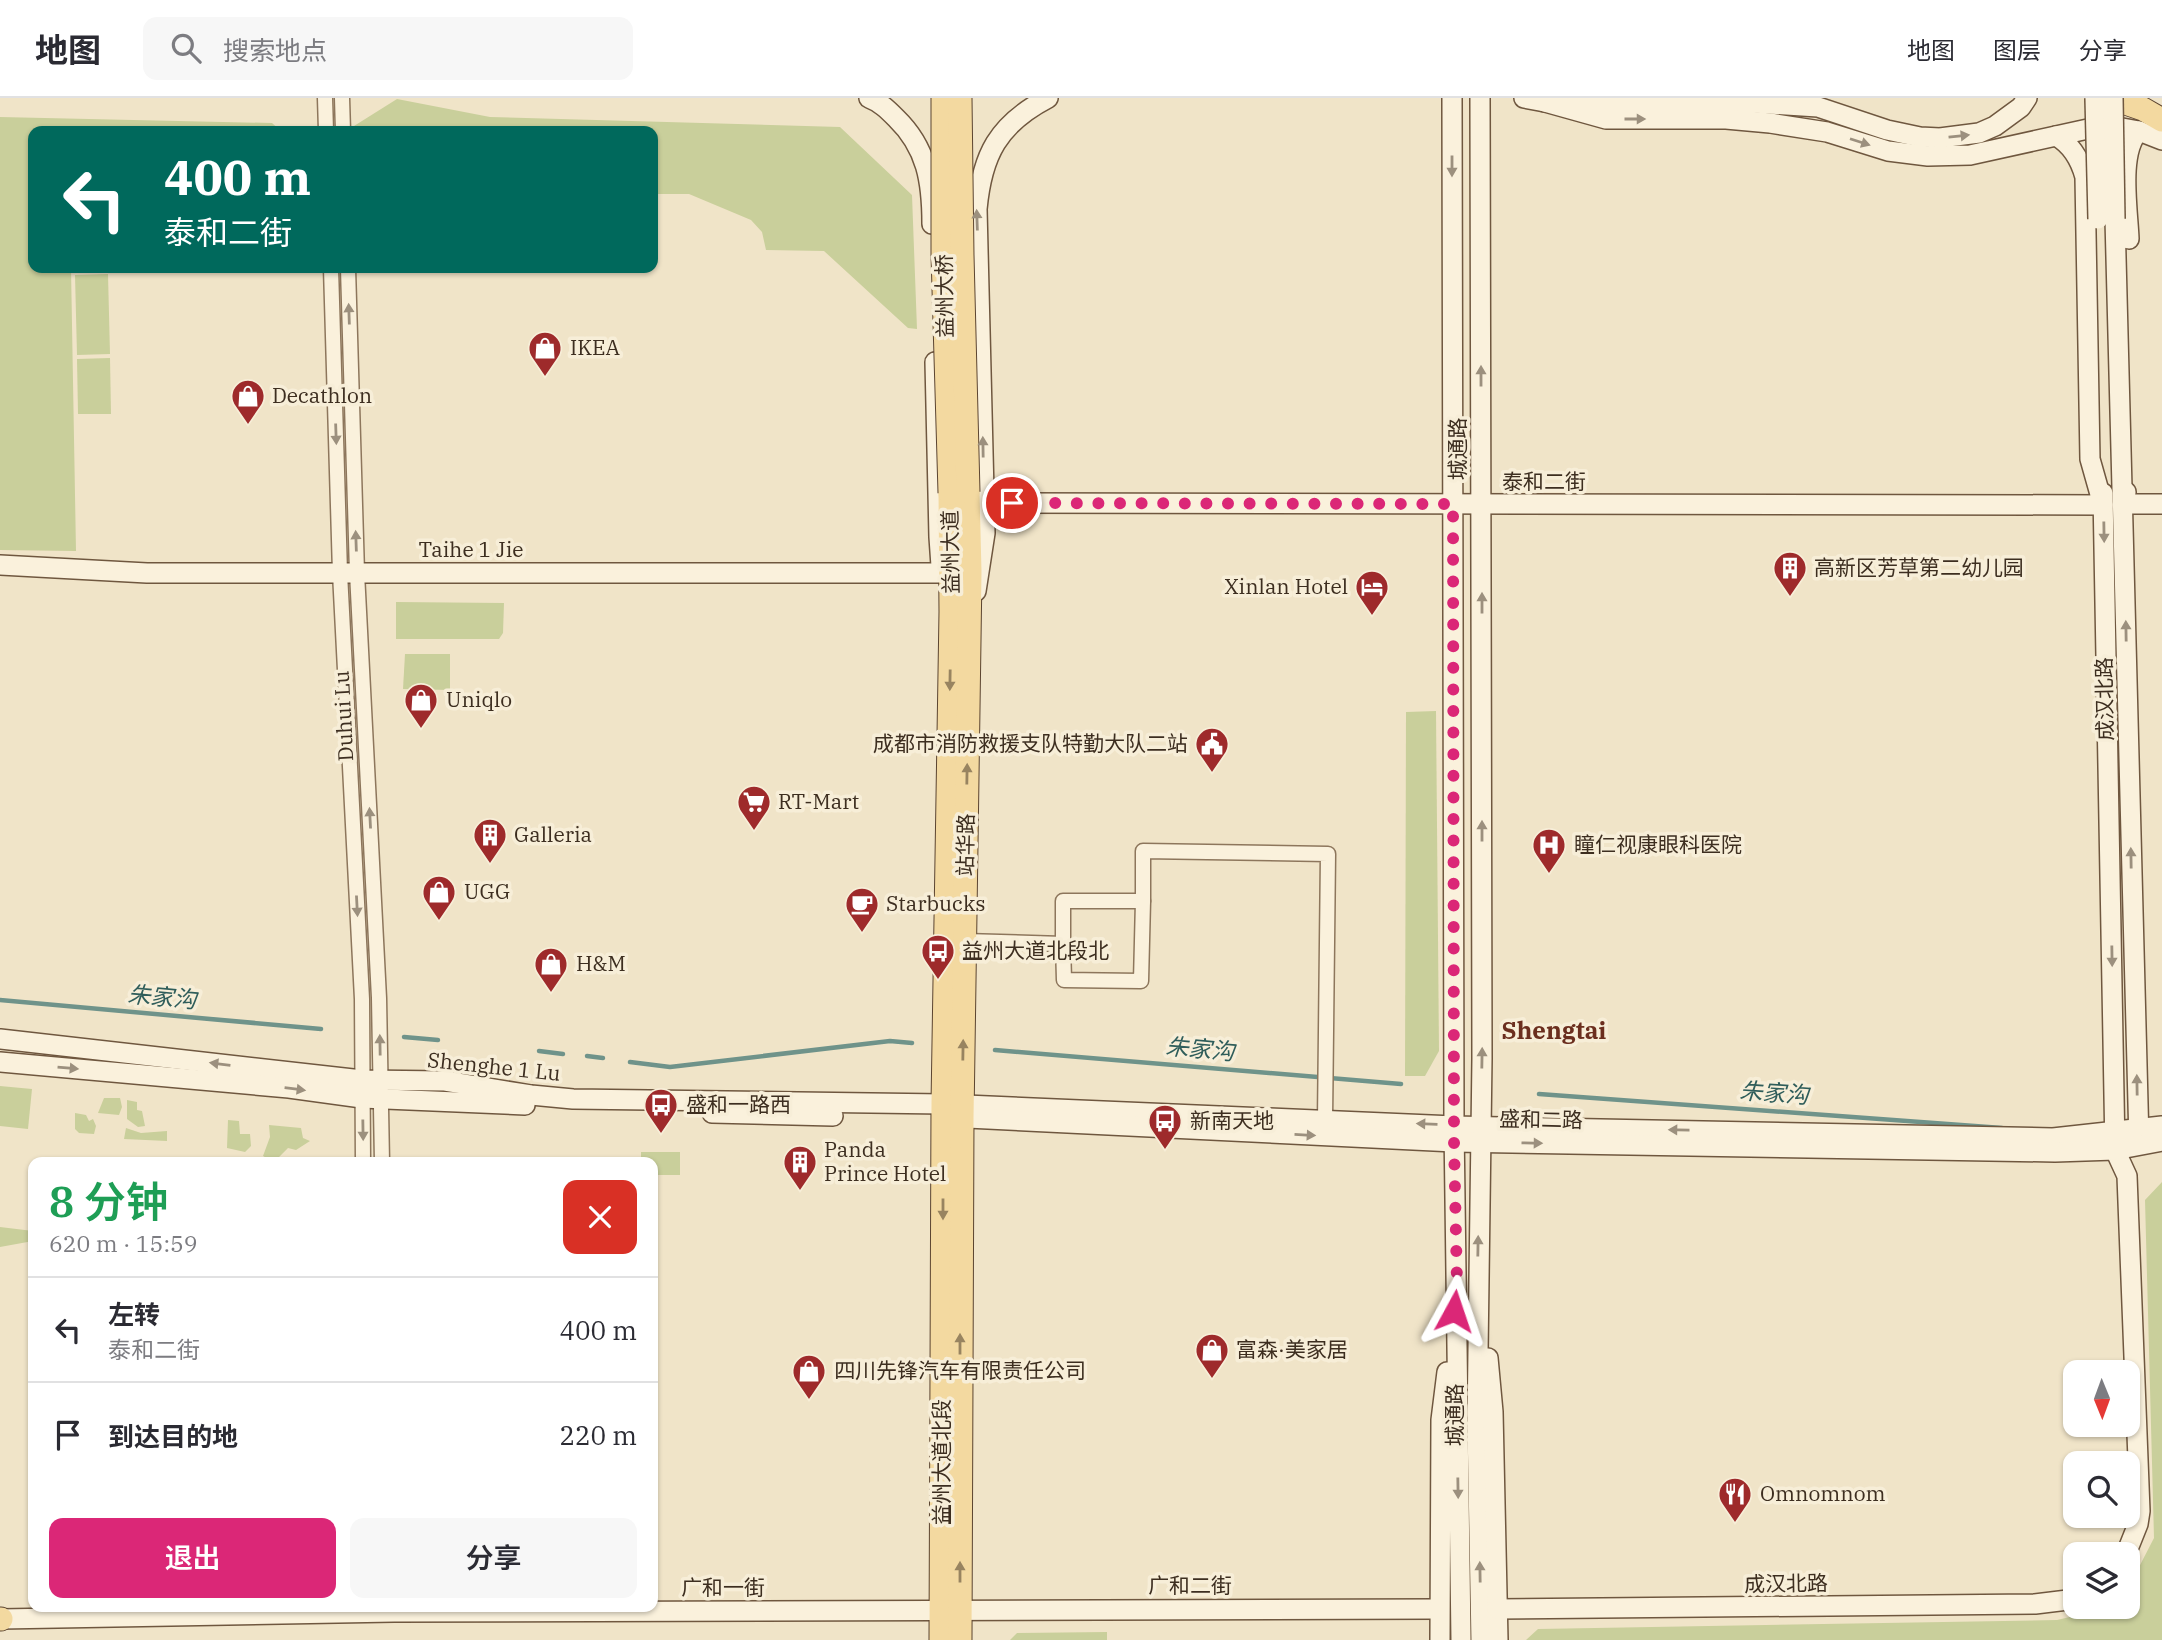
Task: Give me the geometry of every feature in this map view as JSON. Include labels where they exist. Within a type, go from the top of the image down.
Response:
[{"type":"main road","name":"益州大桥","points":[[943,98],[943,255],[967,496]]},
{"type":"main road","name":"益州大桥","points":[[960,98],[967,496]]},
{"type":"main road","points":[[2112,98],[2143,109],[2162,120]]},
{"type":"main road","name":"益州大道","points":[[967,496],[970,572]]},
{"type":"main road","name":"益州大道","points":[[960,612],[967,496]]},
{"type":"main road","name":"站华路","points":[[953,1111],[960,612],[970,572]]},
{"type":"main road","name":"站华路","points":[[953,1111],[965,942],[960,612]]},
{"type":"main road","name":"益州大道北段","points":[[953,1111],[951,1610],[960,1640]]},
{"type":"main road","name":"益州大道北段","points":[[941,1640],[951,1610]]},
{"type":"street","points":[[325,98],[326,126]]},
{"type":"street","points":[[342,98],[343,126]]},
{"type":"street","points":[[869,98],[889,111],[912,137],[919,147],[930,177],[939,537],[942,573],[960,612]]},
{"type":"street","points":[[960,612],[982,557],[967,496],[979,185],[989,154],[1005,128],[1048,98]]},
{"type":"street","name":"城通路","points":[[1452,98],[1454,1134],[1461,1640]]},
{"type":"street","name":"城通路","points":[[1480,98],[1482,1058],[1477,1284],[1481,1640]]},
{"type":"street","points":[[1524,98],[1606,119],[1726,119],[1827,131],[1888,151],[1928,156],[1969,155],[2106,125],[2139,131],[2162,140]]},
{"type":"street","points":[[1545,102],[1753,103],[1818,107],[1887,130],[1940,138],[1971,135],[1995,126],[2021,107],[2027,98]]},
{"type":"street","points":[[2095,98],[2107,219]]},
{"type":"street","points":[[2107,219],[2112,98]]},
{"type":"street","points":[[2113,504],[2133,465],[2127,161],[2130,142],[2139,131]]},
{"type":"street","points":[[2056,136],[2064,140],[2081,160],[2085,177],[2090,459],[2113,504]]},
{"type":"street","points":[[930,177],[935,163],[954,157],[966,160],[974,170],[979,185]]},
{"type":"street","name":"成汉北路","points":[[2107,219],[2113,504],[2115,1141],[2127,1176],[2140,1510],[2131,1542]]},
{"type":"street","name":"Duhui Lu","points":[[331,273],[349,573]]},
{"type":"street","name":"Duhui Lu","points":[[348,273],[349,573],[362,999],[381,1157]]},
{"type":"street","name":"泰和二街","points":[[967,496],[1453,504],[2162,504]]},
{"type":"street","name":"成汉北路","points":[[2113,504],[2138,1137],[2127,1176]]},
{"type":"street","name":"Taihe 1 Jie","points":[[0,565],[147,573],[942,573]]},
{"type":"street","points":[[1143,901],[1063,901],[1064,980],[1141,981],[1143,901],[1143,851],[1328,854],[1325,1120]]},
{"type":"street","points":[[965,942],[1063,944]]},
{"type":"street","name":"Shenghe 1 Lu","points":[[0,1038],[372,1090]]},
{"type":"street","name":"Shenghe 1 Lu","points":[[0,1062],[289,1088],[372,1090],[445,1082],[531,1095],[573,1098],[953,1111]]},
{"type":"street","name":"Duhui Lu","points":[[364,1157],[372,1090]]},
{"type":"street","points":[[953,1111],[1454,1134],[2053,1138],[2115,1141],[2138,1137],[2162,1126]]},
{"type":"street","points":[[953,1111],[1325,1120],[1454,1134]]},
{"type":"street","points":[[2138,1137],[2162,1141]]},
{"type":"street","points":[[1440,1640],[1438,1609],[1441,1420],[1457,1284]]},
{"type":"street","points":[[1477,1284],[1486,1337],[1493,1412],[1498,1640]]},
{"type":"street","name":"成汉北路","points":[[1497,1609],[2035,1604],[2063,1601]]},
{"type":"street","name":"广和一街","points":[[658,1609],[951,1610]]},
{"type":"street","name":"广和二街","points":[[951,1610],[1438,1609]]},
{"type":"street","name":"广和一街","points":[[1,1619],[269,1612]]},
{"type":"green space","points":[[397,99],[490,117],[840,127],[912,195],[917,329],[908,328],[824,251],[766,250],[762,232],[751,220],[689,194],[658,194],[658,126],[354,126]]},
{"type":"green space","points":[[0,117],[272,123],[275,126],[28,126],[28,273],[71,273],[76,551],[0,550]]},
{"type":"green space","points":[[108,274],[110,354],[77,355],[75,275]]},
{"type":"green space","points":[[110,358],[111,414],[78,414],[77,359]]},
{"type":"green space","points":[[396,602],[504,603],[503,633],[499,639],[396,639]]},
{"type":"green space","points":[[405,654],[450,654],[450,690],[403,689]]},
{"type":"green space","points":[[1436,711],[1439,1051],[1425,1076],[1405,1076],[1406,712]]},
{"type":"green space","points":[[0,1086],[32,1089],[28,1129],[0,1126]]},
{"type":"green space","points":[[104,1098],[120,1098],[122,1107],[119,1115],[98,1113]]},
{"type":"green space","points":[[127,1100],[137,1102],[137,1110],[142,1111],[145,1126],[138,1127],[127,1119]]},
{"type":"green space","points":[[75,1113],[86,1115],[89,1121],[93,1119],[96,1126],[94,1134],[79,1133],[75,1129]]},
{"type":"green space","points":[[228,1120],[239,1121],[240,1134],[250,1134],[251,1146],[245,1152],[227,1148]]},
{"type":"green space","points":[[269,1125],[301,1128],[303,1138],[310,1141],[296,1150],[288,1148],[279,1157],[265,1157],[270,1137]]},
{"type":"green space","points":[[126,1128],[141,1133],[167,1131],[167,1141],[124,1139]]},
{"type":"green space","points":[[641,1152],[680,1152],[680,1175],[658,1175],[658,1157],[641,1157]]},
{"type":"green space","points":[[2162,1182],[2162,1640],[1526,1640],[1538,1629],[2140,1619],[2140,1565],[2154,1538],[2145,1200]]},
{"type":"green space","points":[[0,1227],[28,1230],[28,1242],[0,1247]]},
{"type":"green space","points":[[1107,1632],[1107,1640],[1010,1640],[1017,1633]]},
{"type":"waterway","name":"朱家沟","points":[[0,1000],[321,1029]]},
{"type":"waterway","name":"朱家沟","points":[[404,1037],[438,1040]]},
{"type":"waterway","name":"朱家沟","points":[[630,1062],[670,1067],[890,1041],[912,1043]]},
{"type":"waterway","name":"朱家沟","points":[[995,1050],[1401,1084]]},
{"type":"waterway","name":"朱家沟","points":[[539,1051],[563,1054]]},
{"type":"waterway","name":"朱家沟","points":[[587,1056],[603,1058]]},
{"type":"waterway","name":"朱家沟","points":[[1539,1094],[2002,1128]]},
{"type":"place","name":"IKEA","points":[[545,378]]},
{"type":"place","name":"Decathlon","points":[[248,426]]},
{"type":"place","name":"高新区芳草第二幼儿园","points":[[1790,598]]},
{"type":"place","name":"Xinlan Hotel","points":[[1372,617]]},
{"type":"place","name":"Uniqlo","points":[[421,730]]},
{"type":"place","name":"成都市消防救援支队特勤大队二站","points":[[1212,774]]},
{"type":"place","name":"RT-Mart","points":[[754,832]]},
{"type":"place","name":"Galleria","points":[[490,865]]},
{"type":"place","name":"瞳仁视康眼科医院","points":[[1549,875]]},
{"type":"place","name":"UGG","points":[[439,922]]},
{"type":"place","name":"Starbucks","points":[[862,934]]},
{"type":"place","name":"益州大道北段北","points":[[938,981]]},
{"type":"place","name":"H&M","points":[[551,994]]},
{"type":"place","name":"盛和一路西","points":[[661,1135]]},
{"type":"place","name":"新南天地","points":[[1165,1151]]},
{"type":"place","name":"Panda Prince Hotel","points":[[800,1192]]},
{"type":"place","name":"富森·美家居","points":[[1212,1380]]},
{"type":"place","name":"四川先锋汽车有限责任公司","points":[[809,1401]]},
{"type":"place","name":"Omnomnom","points":[[1735,1524]]},
{"type":"district","name":"Shengtai","points":[[1554,1031]]},
{"type":"route","points":[[1012,503],[1453,504],[1454,1142],[1457,1284],[1454,1311]]}]
